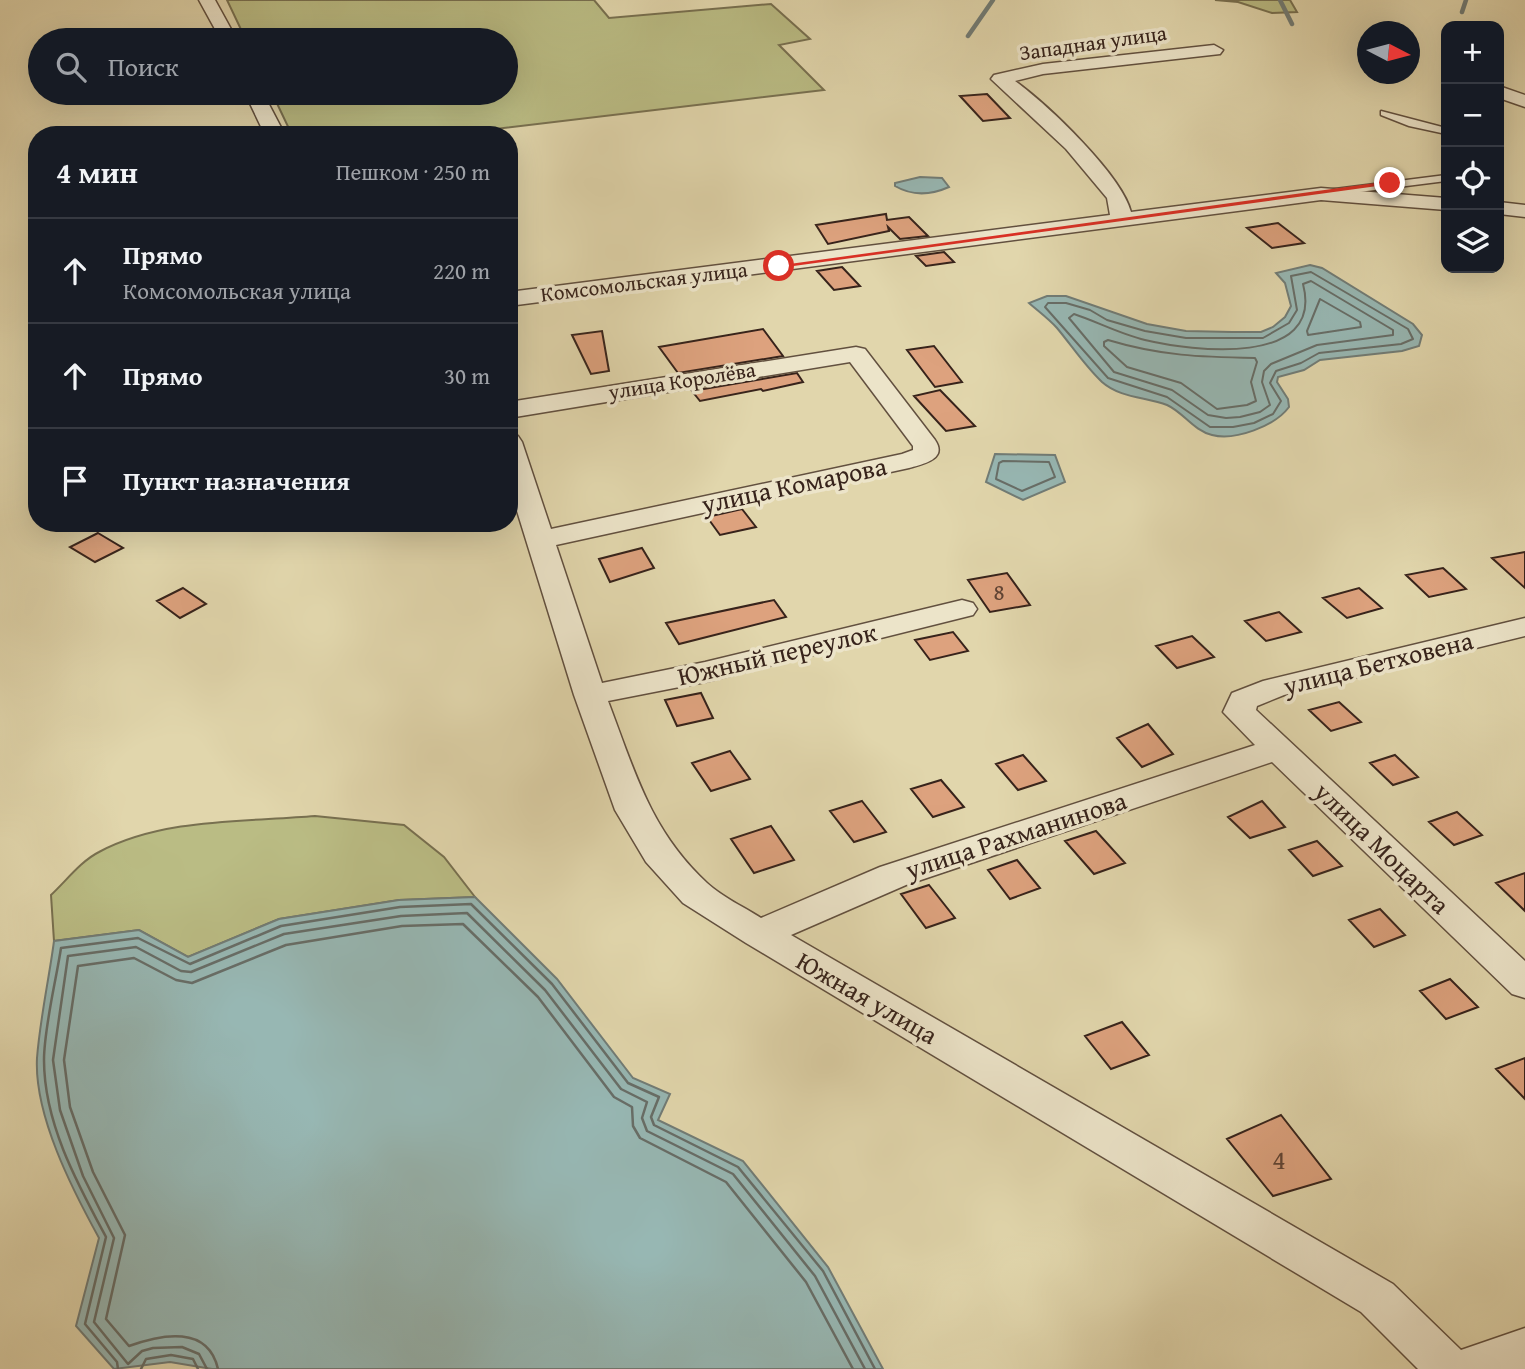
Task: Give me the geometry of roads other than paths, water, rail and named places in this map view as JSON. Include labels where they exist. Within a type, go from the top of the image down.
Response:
[{"type":"street","points":[[207,0],[222,28]]},
{"type":"street","name":"Западная улица","points":[[1122,220],[1117,198],[1107,184],[1073,145],[1018,92],[1000,79],[1043,69],[1214,50]]},
{"type":"street","points":[[1504,94],[1525,101]]},
{"type":"street","points":[[261,105],[271,126]]},
{"type":"street","name":"Комсомольская улица","points":[[518,298],[844,258],[1321,194],[1441,204]]},
{"type":"street","points":[[1504,209],[1525,211]]},
{"type":"street","name":"улица Королёва","points":[[518,409],[856,354]]},
{"type":"street","name":"улица Комарова","points":[[541,540],[909,460],[926,454],[926,446],[856,354]]},
{"type":"street","name":"Южная улица","points":[[518,470],[590,695],[632,810],[658,853],[696,894],[759,934],[1377,1298],[1449,1369]]},
{"type":"street","name":"Южный переулок","points":[[590,695],[705,672],[962,609]]},
{"type":"street","name":"улица Бетховена","points":[[1239,712],[1243,700],[1274,688],[1525,627]]},
{"type":"street","name":"улица Моцарта","points":[[1239,712],[1525,984]]},
{"type":"street","name":"улица Рахманинова","points":[[759,934],[893,876],[1278,749]]},
{"type":"street","points":[[1466,1369],[1525,1349]]},
{"type":"lane","points":[[1384,113],[1412,124],[1441,130]]},
{"type":"lane","points":[[1321,194],[1441,178]]},
{"type":"water","points":[[920,177],[942,178],[949,187],[922,193],[908,192],[895,186],[895,183]]},
{"type":"water","points":[[1310,265],[1322,268],[1413,324],[1422,335],[1419,346],[1402,351],[1320,360],[1304,370],[1278,377],[1277,382],[1288,399],[1289,407],[1265,426],[1232,436],[1206,433],[1167,405],[1109,387],[1090,369],[1054,325],[1029,303],[1047,296],[1066,296],[1147,324],[1186,331],[1261,332],[1273,327],[1285,317],[1291,306],[1285,283],[1276,273]]},
{"type":"water","points":[[995,454],[1055,455],[1065,482],[1023,500],[986,482]]},
{"type":"water","points":[[475,897],[557,979],[633,1078],[670,1094],[658,1120],[743,1161],[828,1267],[883,1369],[212,1369],[170,1362],[114,1369],[76,1326],[99,1238],[57,1151],[48,1127],[38,1080],[38,1043],[54,941],[139,930],[188,957],[279,919],[399,900]]},
{"type":"waterway","points":[[968,36],[993,0]]},
{"type":"waterway","points":[[1280,0],[1292,24]]},
{"type":"waterway","points":[[1462,12],[1466,0]]}]
